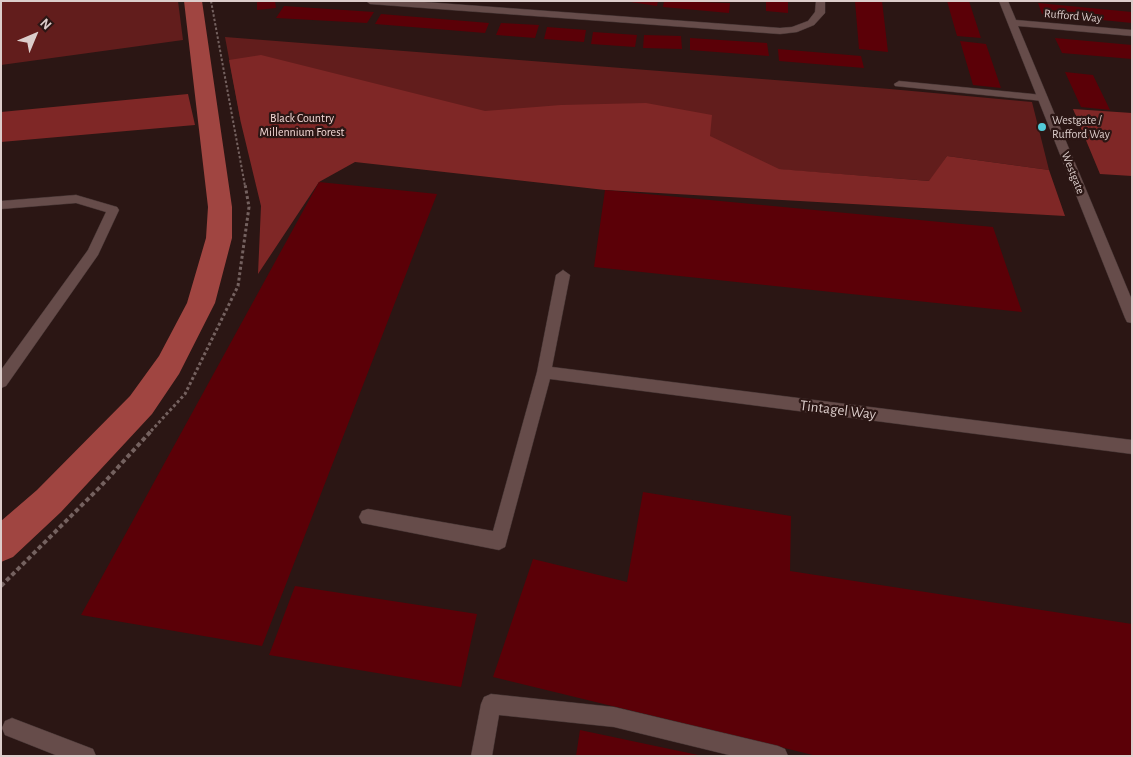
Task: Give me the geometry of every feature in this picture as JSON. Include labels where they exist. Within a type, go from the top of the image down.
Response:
[{"type":"street","points":[[370,1],[446,4],[780,31],[794,30],[811,24],[820,13],[821,1]]},
{"type":"street","name":"Westgate","points":[[1003,1],[1132,318]]},
{"type":"street","name":"Rufford Way","points":[[1012,23],[1132,33]]},
{"type":"street","points":[[899,84],[1043,98]]},
{"type":"street","points":[[1,205],[76,199],[113,210],[92,252],[1,382]]},
{"type":"street","points":[[368,517],[500,541],[517,469],[544,372],[563,275]]},
{"type":"street","name":"Tintagel Way","points":[[544,372],[1132,447]]},
{"type":"street","points":[[480,756],[491,704],[614,717],[778,756]]},
{"type":"street","points":[[12,728],[86,756]]},
{"type":"path","points":[[1,586],[100,487],[185,394],[238,286],[250,207],[211,1]]},
{"type":"green space","points":[[1,1],[178,1],[183,40],[1,65]]},
{"type":"green space","points":[[225,37],[890,89],[1032,102],[1049,170],[947,156],[930,181],[607,156],[241,123]]},
{"type":"green space","name":"Black Country Millennium Forest","points":[[261,55],[485,111],[561,105],[646,103],[712,115],[710,136],[779,169],[929,181],[947,156],[1049,170],[1065,216],[605,190],[355,162],[319,182],[258,274],[261,206],[241,123],[229,60]]},
{"type":"green space","points":[[188,94],[195,125],[1,142],[1,112]]},
{"type":"green space","points":[[1073,109],[1132,113],[1132,176],[1100,174]]},
{"type":"building","points":[[257,1],[275,1],[276,8],[257,10]]},
{"type":"building","points":[[624,1],[658,1],[657,6]]},
{"type":"building","points":[[664,1],[730,3],[729,13],[663,7]]},
{"type":"building","points":[[766,1],[788,1],[788,13],[766,11]]},
{"type":"building","points":[[855,1],[882,1],[888,52],[859,49]]},
{"type":"building","points":[[947,1],[969,1],[981,38],[957,36]]},
{"type":"building","points":[[1038,3],[1132,12],[1132,23],[1042,14]]},
{"type":"building","points":[[284,6],[374,12],[367,23],[276,18]]},
{"type":"building","points":[[381,14],[489,23],[485,33],[375,24]]},
{"type":"building","points":[[501,23],[539,25],[535,38],[496,35]]},
{"type":"building","points":[[547,27],[586,30],[584,42],[544,39]]},
{"type":"building","points":[[593,32],[637,35],[635,47],[591,44]]},
{"type":"building","points":[[644,35],[681,36],[682,49],[643,48]]},
{"type":"building","points":[[690,38],[767,43],[769,56],[690,50]]},
{"type":"building","points":[[1055,38],[1132,45],[1132,59],[1062,53]]},
{"type":"building","points":[[960,41],[986,44],[1001,88],[973,85]]},
{"type":"building","points":[[778,49],[861,56],[864,68],[779,61]]},
{"type":"building","points":[[1065,72],[1093,75],[1110,110],[1081,107]]},
{"type":"building","points":[[319,182],[437,194],[262,646],[81,615]]},
{"type":"building","points":[[605,190],[993,227],[1022,312],[594,267]]},
{"type":"building","points":[[643,492],[791,516],[790,571],[1132,624],[1132,756],[817,756],[493,677],[533,559],[627,582]]},
{"type":"building","points":[[295,586],[477,614],[461,687],[269,655]]},
{"type":"building","points":[[580,730],[698,755],[698,756],[576,756]]},
{"type":"waterway","points":[[1,545],[49,501],[141,405],[169,365],[201,303],[219,238],[220,207],[193,1]]},
{"type":"place","name":"Westgate / Rufford Way","points":[[1042,127]]}]
